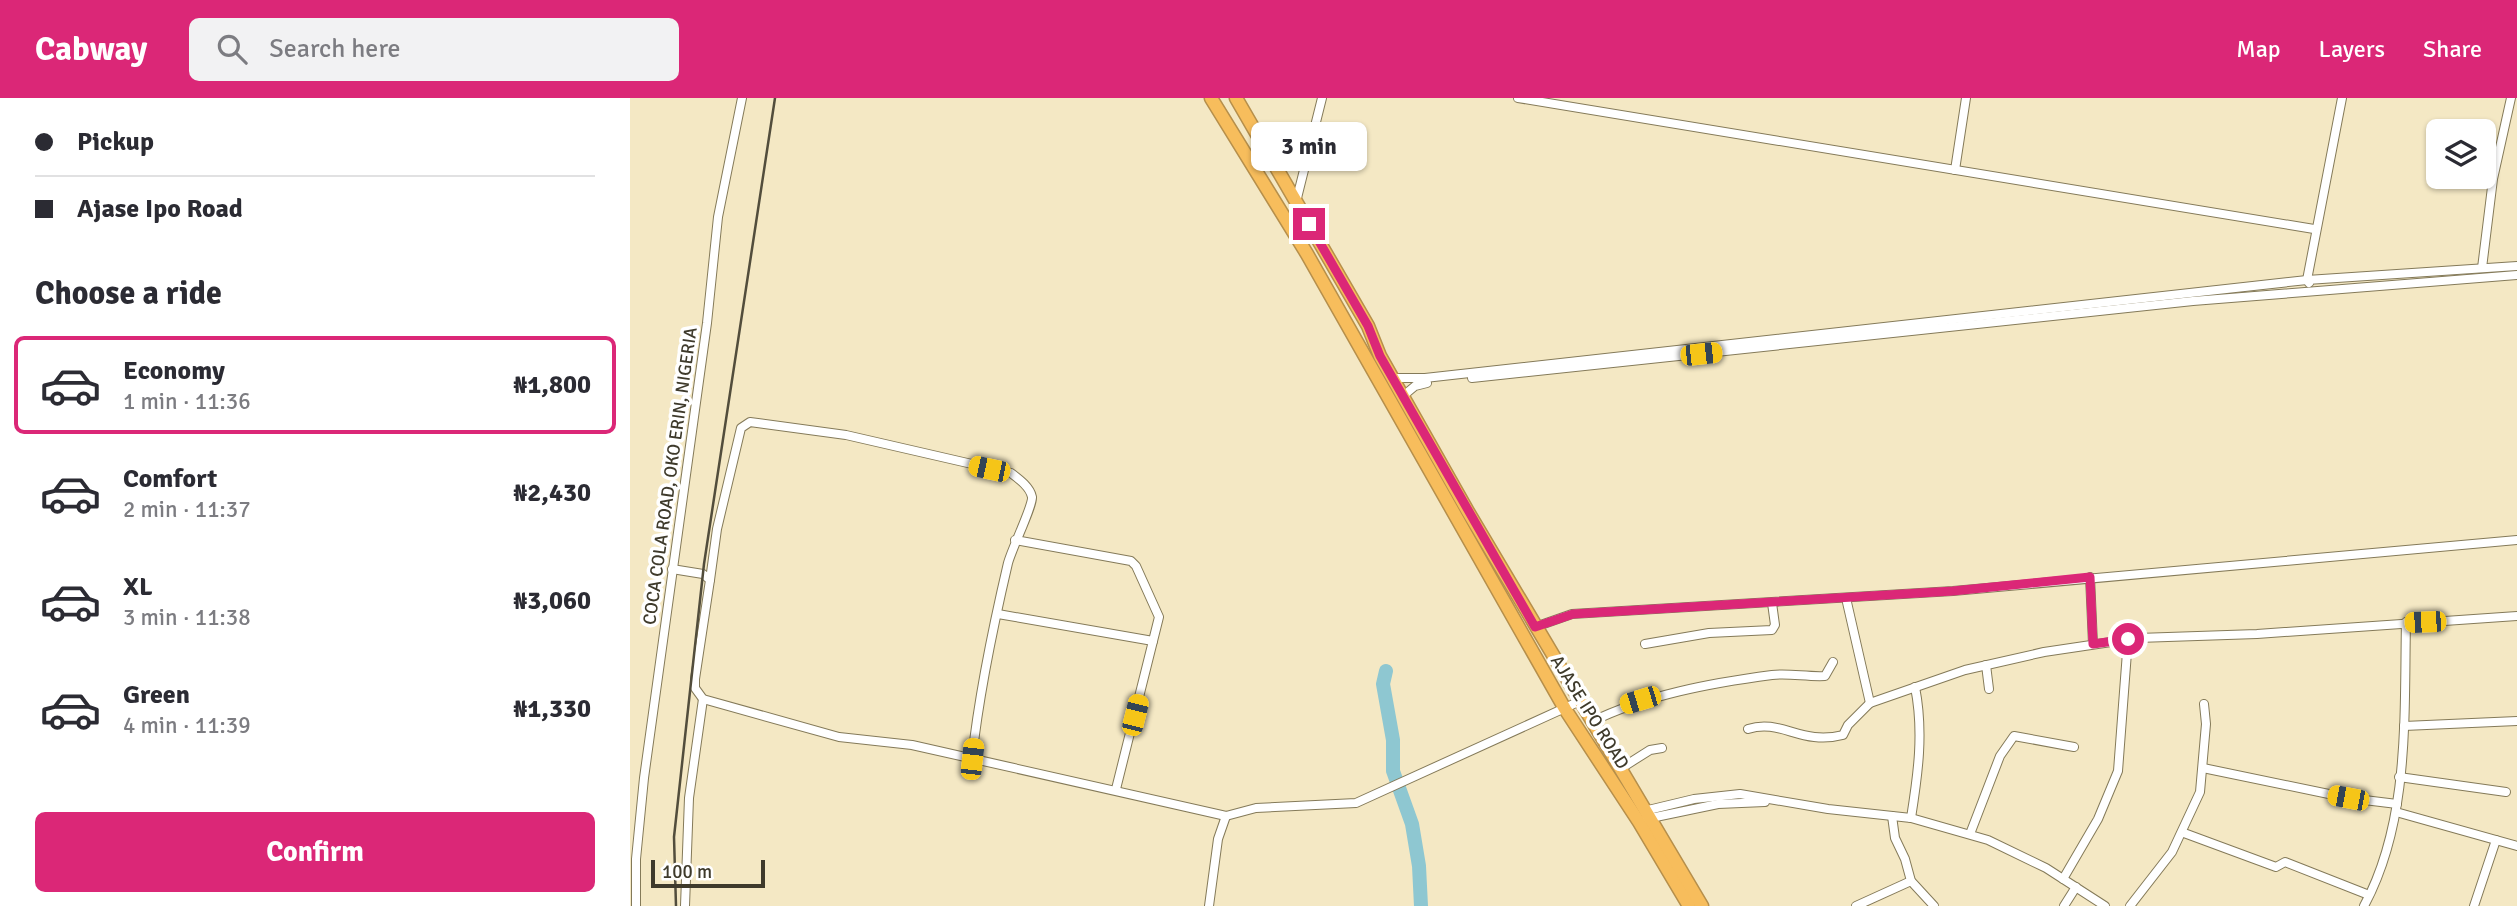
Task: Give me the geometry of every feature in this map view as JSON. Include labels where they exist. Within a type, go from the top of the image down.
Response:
[{"type":"highway","name":"AJASE IPO ROAD","points":[[1212,98],[1307,254],[1565,709],[1642,816],[1702,906]]},
{"type":"highway","name":"AJASE IPO ROAD","points":[[1236,98],[1368,326],[1393,378],[1535,627],[1620,769],[1689,906]]},
{"type":"street","name":"COCA COLA ROAD, OKO ERIN, NIGERIA","points":[[636,906],[639,817],[707,323],[718,217],[741,98]]},
{"type":"street","points":[[1296,202],[1322,98]]},
{"type":"street","points":[[1518,98],[2315,229]]},
{"type":"street","points":[[1955,170],[1966,98]]},
{"type":"street","points":[[2306,280],[2342,98]]},
{"type":"street","points":[[2482,268],[2493,179],[2511,98]]},
{"type":"street","points":[[1272,160],[1312,142]]},
{"type":"street","points":[[1393,378],[1420,379],[2306,280],[2517,266]]},
{"type":"street","points":[[1403,396],[1415,386],[1430,382],[2315,289],[2517,275]]},
{"type":"street","points":[[2306,280],[2315,289]]},
{"type":"street","points":[[972,759],[978,705],[1015,540],[1032,501],[1030,490],[1011,473],[846,435],[750,422],[741,428],[717,529],[695,679],[695,688],[703,699],[839,737],[912,745],[972,759],[1116,789],[1226,816],[1256,808],[1356,803],[1390,790],[1578,702]]},
{"type":"street","points":[[1015,540],[1131,561],[1136,566],[1159,617],[1116,789]]},
{"type":"street","points":[[1535,627],[1573,614],[1846,598],[2090,577],[2248,567],[2517,540]]},
{"type":"street","points":[[672,569],[703,574],[710,580]]},
{"type":"street","points":[[2090,577],[2093,644]]},
{"type":"street","points":[[1846,598],[1870,703]]},
{"type":"street","points":[[1645,644],[1701,634],[1772,630],[1772,603]]},
{"type":"street","points":[[998,614],[1153,641]]},
{"type":"street","points":[[1748,729],[1774,726],[1806,738],[1833,738],[1843,735],[1848,725],[1870,703],[1986,665],[2093,644],[2128,639],[2257,634],[2517,616]]},
{"type":"street","points":[[2364,906],[2370,895],[2396,808],[2404,726],[2406,622]]},
{"type":"street","points":[[2063,880],[2098,819],[2118,771],[2128,639]]},
{"type":"street","points":[[1591,722],[1626,705],[1698,689],[1773,675],[1825,676],[1833,662]]},
{"type":"street","points":[[1986,665],[1989,689]]},
{"type":"street","points":[[1911,818],[1920,765],[1920,711],[1916,687]]},
{"type":"street","points":[[685,906],[689,798],[703,699]]},
{"type":"street","points":[[2130,906],[2184,833],[2200,792],[2203,768],[2201,756],[2206,724],[2204,704]]},
{"type":"street","points":[[2404,726],[2517,721]]},
{"type":"street","points":[[1970,834],[2000,756],[2014,736],[2074,747]]},
{"type":"street","points":[[1620,769],[1650,750],[1662,748]]},
{"type":"street","points":[[2203,768],[2396,808],[2517,846]]},
{"type":"street","points":[[2399,777],[2506,792]]},
{"type":"street","points":[[1642,816],[1718,804],[1796,802],[1911,818],[1970,834],[2046,868],[2105,906]]},
{"type":"street","points":[[1209,906],[1219,839],[1226,816]]},
{"type":"street","points":[[1892,816],[1895,838],[1911,881],[1934,906]]},
{"type":"street","points":[[2184,833],[2276,867],[2286,862],[2370,895]]},
{"type":"street","points":[[2474,906],[2496,840]]},
{"type":"street","points":[[1856,906],[1911,881]]},
{"type":"street","points":[[2064,906],[2076,887]]},
{"type":"waterway","points":[[1386,671],[1383,684],[1393,740],[1393,771],[1412,824],[1419,866],[1421,906]]},
{"type":"railway","points":[[676,906],[674,837],[704,564],[775,98]]},
{"type":"route","points":[[1309,224],[1368,326],[1380,356],[1535,627],[1573,614],[1953,591],[2090,577],[2093,644],[2128,639]]}]
